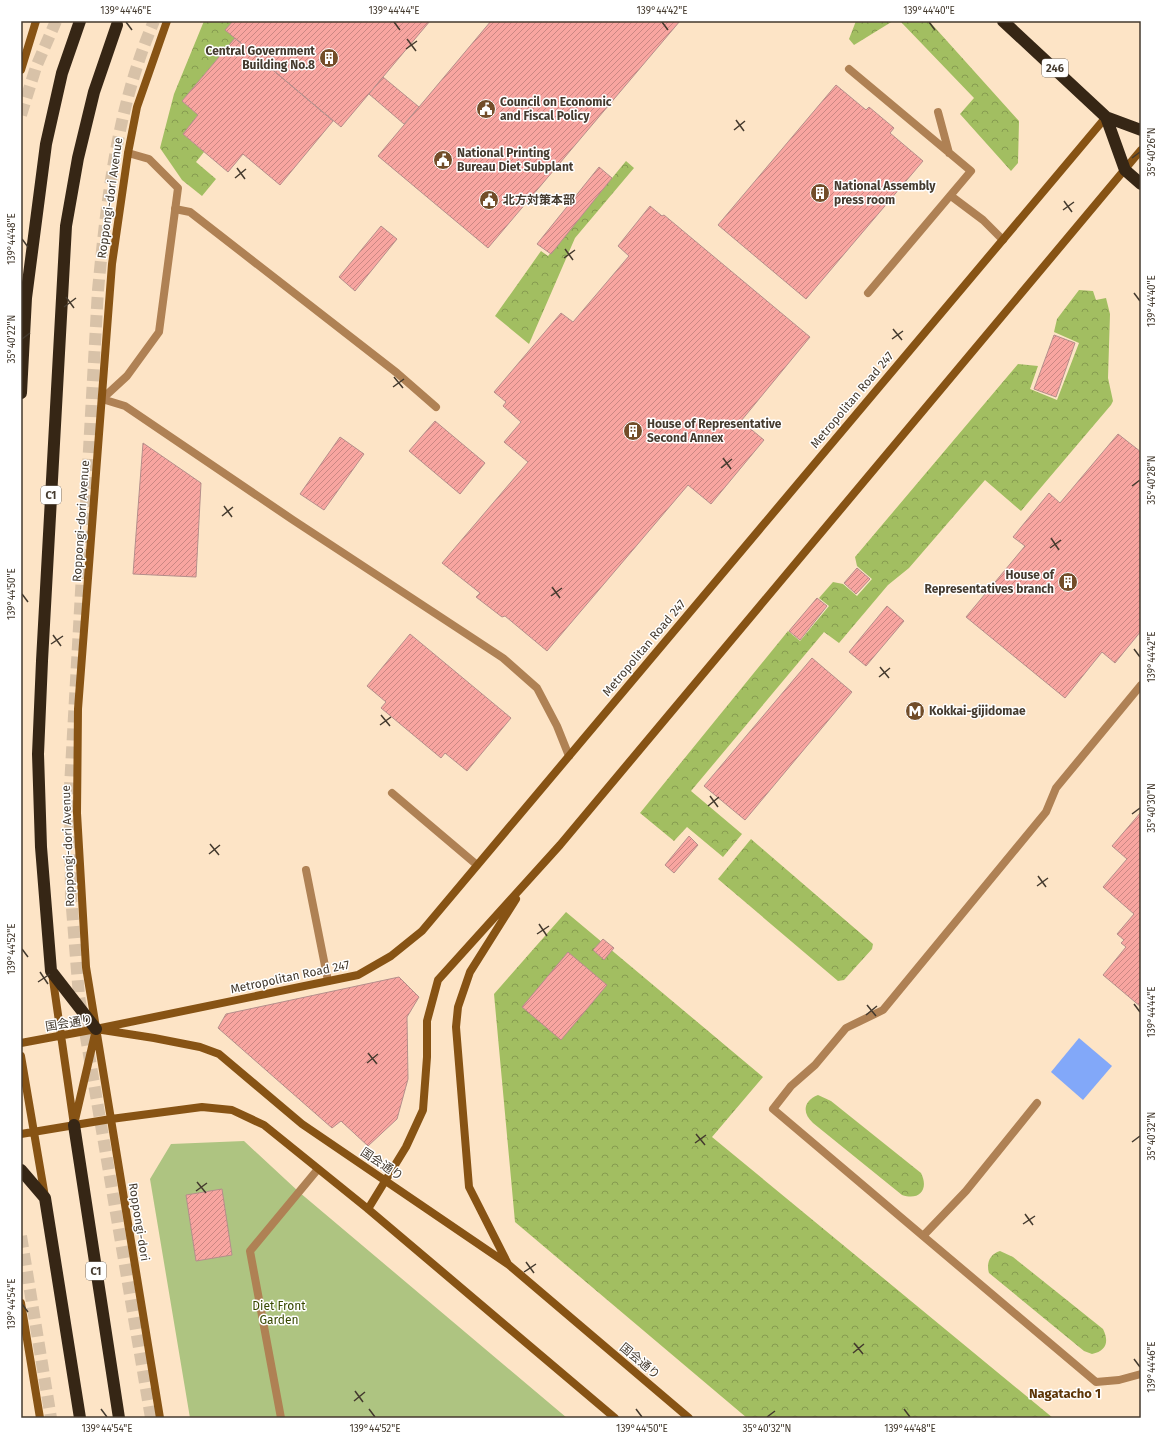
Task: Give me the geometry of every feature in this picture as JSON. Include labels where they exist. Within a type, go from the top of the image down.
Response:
[{"type":"highway","points":[[21,393],[26,298],[46,144],[62,73],[80,21]]},
{"type":"highway","name":"246","points":[[1003,21],[1106,117],[1125,170],[1141,184]]},
{"type":"highway","name":"C1","points":[[51,971],[41,847],[38,754],[66,226],[78,158],[94,92],[117,24]]},
{"type":"highway","name":"246","points":[[1106,117],[1139,126]]},
{"type":"highway","points":[[51,971],[96,1029]]},
{"type":"highway","name":"C1","points":[[74,1125],[119,1418]]},
{"type":"highway","points":[[21,1170],[45,1198],[80,1418]]},
{"type":"main road","points":[[21,70],[36,21]]},
{"type":"main road","name":"Roppongi-dori Avenue","points":[[96,1029],[84,947],[77,812],[78,725],[112,264],[128,153],[137,107],[167,21]]},
{"type":"main road","name":"Metropolitan Road 247","points":[[96,1029],[358,975],[391,956],[422,931],[1106,117]]},
{"type":"main road","points":[[368,1210],[384,1180],[406,1147],[423,1110],[428,1058],[427,1021],[438,980],[529,880],[642,748],[1141,150]]},
{"type":"main road","points":[[509,1265],[469,1187],[456,1028],[458,1007],[470,972],[529,880]]},
{"type":"main road","points":[[51,971],[62,1035],[74,1125]]},
{"type":"main road","points":[[74,1125],[96,1029]]},
{"type":"main road","name":"国会通り","points":[[21,1043],[96,1029],[200,1047],[218,1054],[302,1124],[509,1265],[689,1418]]},
{"type":"main road","name":"Roppongi-dori","points":[[96,1029],[160,1418]]},
{"type":"main road","points":[[21,1056],[45,1198]]},
{"type":"main road","points":[[21,1134],[111,1119],[202,1107],[232,1110],[264,1125],[368,1210],[615,1418]]},
{"type":"main road","points":[[21,1303],[40,1418]]},
{"type":"street","points":[[849,69],[971,171],[868,293]]},
{"type":"street","points":[[938,112],[949,153]]},
{"type":"street","points":[[128,153],[149,159],[178,188],[159,332],[127,376],[102,398],[125,406],[292,520],[503,658],[537,688],[557,726],[569,756]]},
{"type":"street","points":[[951,196],[983,220],[1003,240]]},
{"type":"street","points":[[175,209],[190,212],[397,373],[436,407]]},
{"type":"street","points":[[1141,685],[1056,788],[1046,812],[883,1010],[846,1028],[815,1065],[791,1086],[773,1109],[1096,1382],[1119,1380],[1141,1374]]},
{"type":"street","points":[[392,793],[477,865]]},
{"type":"street","points":[[306,870],[328,981]]},
{"type":"street","points":[[923,1236],[966,1191],[1037,1103]]},
{"type":"street","points":[[282,1418],[250,1251],[318,1169]]},
{"type":"green space","points":[[204,21],[233,21],[235,38],[182,101],[198,115],[183,134],[204,152],[196,162],[216,179],[202,196],[182,180],[160,148],[174,94]]},
{"type":"green space","points":[[856,21],[893,21],[854,45],[849,39]]},
{"type":"green space","points":[[900,21],[929,21],[1019,121],[1018,163],[1011,171],[960,114],[974,98]]},
{"type":"green space","points":[[626,161],[634,168],[575,238],[529,344],[495,316],[541,251],[548,256]]},
{"type":"green space","points":[[1079,290],[1093,291],[1096,300],[1106,298],[1110,314],[1108,378],[1113,401],[1111,405],[1021,511],[985,480],[909,568],[888,585],[839,643],[824,632],[691,791],[742,834],[723,857],[687,827],[674,841],[640,813],[788,631],[800,641],[829,606],[819,598],[833,582],[843,584],[857,596],[872,579],[857,566],[855,557],[1018,364],[1038,366],[1030,389],[1057,400],[1079,343],[1054,332],[1057,319]]},
{"type":"green space","points":[[751,839],[873,944],[872,949],[844,980],[838,981],[718,879]]},
{"type":"green space","points":[[566,912],[763,1077],[712,1137],[1053,1418],[747,1418],[515,1222],[494,994]]},
{"type":"green space","points":[[818,1095],[831,1101],[921,1173],[924,1184],[921,1192],[914,1196],[902,1195],[813,1123],[807,1115],[806,1108],[809,1100]]},
{"type":"green space","name":"Diet Front Garden","points":[[244,1141],[299,1192],[567,1418],[190,1418],[150,1179],[171,1144]]},
{"type":"green space","points":[[1000,1251],[1013,1257],[1103,1329],[1106,1338],[1104,1348],[1097,1353],[1092,1354],[1084,1351],[989,1273],[988,1266],[991,1257]]},
{"type":"water","points":[[1079,1038],[1112,1066],[1083,1100],[1051,1072]]},
{"type":"building","name":"Central Government Building No.8","points":[[233,21],[430,21],[341,127],[225,30]]},
{"type":"building","points":[[491,21],[680,21],[488,248],[378,156]]},
{"type":"building","points":[[235,38],[333,121],[280,185],[243,154],[228,172],[183,134],[198,115],[182,101]]},
{"type":"building","points":[[383,77],[419,107],[404,124],[369,94]]},
{"type":"building","name":"National Assembly press room","points":[[836,85],[866,110],[869,107],[894,128],[890,133],[923,161],[806,299],[718,225]]},
{"type":"building","points":[[599,167],[612,178],[551,254],[537,244]]},
{"type":"building","name":"House of Representative Second Annex","points":[[650,206],[662,216],[664,215],[810,337],[741,421],[764,440],[711,504],[688,485],[547,651],[505,616],[502,617],[476,597],[480,593],[442,563],[528,462],[504,442],[521,422],[503,406],[506,402],[494,392],[561,313],[573,322],[629,256],[618,246]]},
{"type":"building","points":[[381,226],[397,239],[355,291],[339,277]]},
{"type":"building","points":[[1054,335],[1075,343],[1056,397],[1034,389]]},
{"type":"building","points":[[435,421],[485,463],[460,494],[409,451]]},
{"type":"building","name":"House of Representatives branch","points":[[1118,434],[1141,452],[1141,631],[1115,663],[1102,652],[1065,698],[966,617],[1025,546],[1013,537],[1049,493],[1060,503]]},
{"type":"building","points":[[340,437],[364,454],[324,510],[300,494]]},
{"type":"building","points":[[143,443],[201,483],[196,577],[133,574]]},
{"type":"building","points":[[857,568],[870,579],[856,594],[844,583]]},
{"type":"building","points":[[817,598],[827,606],[800,640],[789,631]]},
{"type":"building","points":[[887,606],[904,621],[866,666],[849,652]]},
{"type":"building","points":[[410,634],[511,718],[467,771],[445,753],[441,758],[381,708],[386,702],[367,686]]},
{"type":"building","points":[[812,658],[852,692],[745,820],[704,786]]},
{"type":"building","points":[[1141,812],[1141,1007],[1103,975],[1126,947],[1121,943],[1124,940],[1117,934],[1134,914],[1103,887],[1127,859],[1112,846]]},
{"type":"building","points":[[689,836],[698,845],[674,873],[665,865]]},
{"type":"building","points":[[603,939],[614,948],[604,960],[593,950]]},
{"type":"building","points":[[568,952],[607,985],[561,1040],[522,1007]]},
{"type":"building","points":[[399,977],[419,997],[407,1017],[408,1079],[397,1119],[368,1146],[341,1121],[332,1128],[218,1028],[226,1014]]},
{"type":"building","points":[[222,1189],[232,1255],[196,1261],[186,1195]]},
{"type":"tunnel","points":[[21,115],[36,67],[56,21]]},
{"type":"tunnel","points":[[151,1418],[79,996],[71,896],[70,787],[101,256],[110,187],[122,120],[141,53],[154,21]]},
{"type":"tunnel","points":[[21,1236],[51,1418]]},
{"type":"place","name":"Central Government Building No.8","points":[[329,58]]},
{"type":"place","name":"Council on Economic and Fiscal Policy","points":[[486,109]]},
{"type":"place","name":"National Printing Bureau Diet Subplant","points":[[443,160]]},
{"type":"place","name":"National Assembly press room","points":[[820,193]]},
{"type":"place","name":"北方対策本部","points":[[489,200]]},
{"type":"place","name":"House of Representative Second Annex","points":[[633,431]]},
{"type":"place","name":"House of Representatives branch","points":[[1068,582]]},
{"type":"place","name":"Kokkai-gijidomae","points":[[915,711]]},
{"type":"district","name":"Nagatacho 1","points":[[1065,1393]]}]
